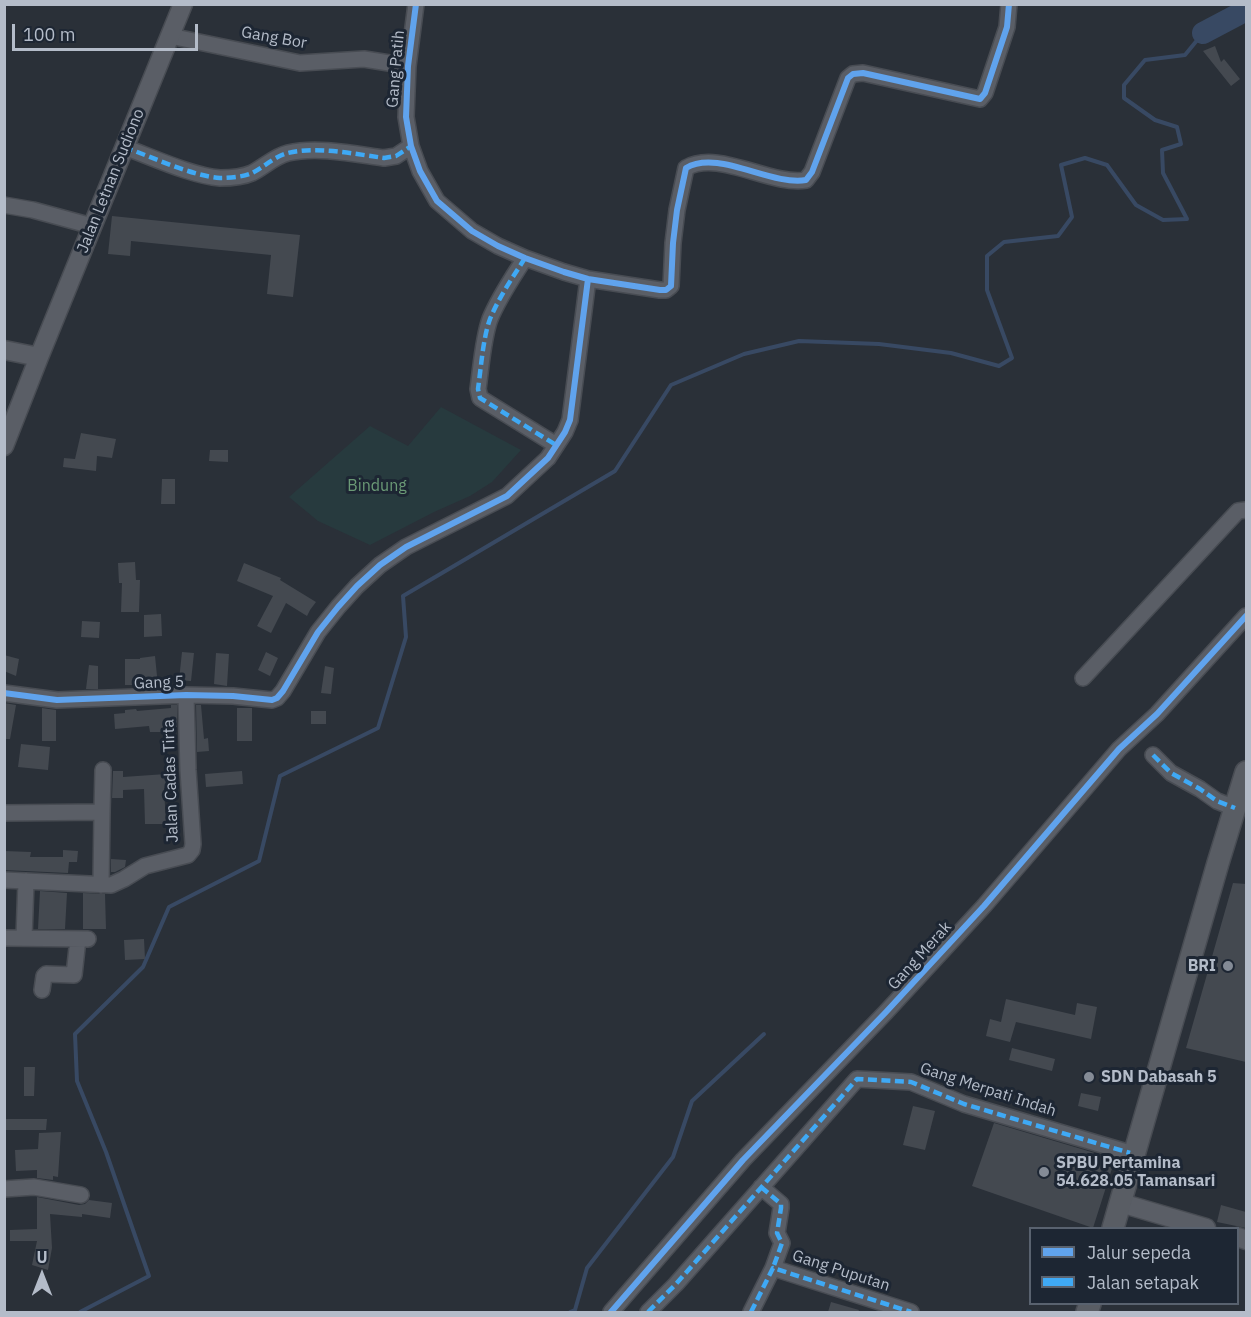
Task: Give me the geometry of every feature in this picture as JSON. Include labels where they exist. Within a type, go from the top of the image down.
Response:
[{"type":"main road","points":[[1113,1227],[1246,772]]},
{"type":"street","name":"Jalan Letnan Sudiono","points":[[4,446],[183,4]]},
{"type":"street","name":"Gang Patih","points":[[416,4],[408,66],[406,117],[411,146],[420,171],[437,201],[472,231],[525,258],[588,279],[666,290],[671,286],[677,210],[686,168],[693,164],[713,162],[772,177],[798,182],[806,180],[812,172],[848,78],[853,75],[863,73],[980,99],[985,93],[1007,27],[1009,4]]},
{"type":"street","name":"Gang Bor","points":[[170,36],[300,63],[364,59],[408,66]]},
{"type":"street","points":[[124,147],[189,171],[219,178],[250,174],[282,155],[292,152],[317,151],[384,158],[396,156],[411,146]]},
{"type":"street","points":[[4,205],[33,210],[92,226]]},
{"type":"street","points":[[525,258],[504,291],[491,318],[478,389],[480,398],[556,445],[570,420],[588,279]]},
{"type":"street","points":[[4,350],[39,357]]},
{"type":"street","name":"Gang 5","points":[[4,693],[57,700],[186,695],[272,700],[277,698],[318,632],[338,607],[380,565],[406,547],[507,496],[548,458],[556,445]]},
{"type":"street","points":[[1083,678],[1238,511],[1246,510]]},
{"type":"street","name":"Gang Merak","points":[[611,1312],[743,1160],[886,1012],[984,906],[1119,749],[1157,714],[1246,616]]},
{"type":"street","name":"Jalan Cadas Tirta","points":[[4,880],[111,885],[145,866],[189,855],[192,850],[186,695]]},
{"type":"street","points":[[1153,755],[1171,773],[1216,801],[1235,808]]},
{"type":"street","points":[[101,885],[103,770]]},
{"type":"street","points":[[4,813],[102,812]]},
{"type":"street","points":[[24,938],[26,881]]},
{"type":"street","points":[[4,938],[83,939],[74,975],[46,974],[42,990]]},
{"type":"street","name":"Gang Merpati Indah","points":[[648,1312],[676,1284],[857,1079],[911,1082],[964,1104],[1130,1153]]},
{"type":"street","points":[[4,1189],[34,1187],[81,1195]]},
{"type":"street","points":[[760,1187],[781,1204],[777,1233],[782,1243],[773,1268]]},
{"type":"street","points":[[1121,1203],[1203,1227]]},
{"type":"street","name":"Gang Puputan","points":[[751,1312],[773,1268],[911,1312]]},
{"type":"green space","name":"Bindung","points":[[441,407],[521,450],[492,482],[470,496],[370,545],[318,521],[289,497],[370,426],[408,446]]},
{"type":"building","points":[[1215,46],[1221,62],[1224,59],[1240,79],[1231,86],[1203,51]]},
{"type":"building","points":[[112,216],[300,235],[293,297],[267,294],[271,255],[131,241],[130,256],[108,254]]},
{"type":"building","points":[[81,433],[116,439],[112,458],[97,456],[96,471],[63,467],[64,458],[75,459]]},
{"type":"building","points":[[210,450],[228,450],[228,462],[209,461]]},
{"type":"building","points":[[162,479],[175,479],[175,504],[161,504]]},
{"type":"building","points":[[135,562],[136,580],[140,580],[139,612],[121,612],[122,583],[119,583],[118,563]]},
{"type":"building","points":[[244,563],[281,578],[280,580],[316,602],[307,616],[286,603],[271,633],[257,626],[273,596],[237,581]]},
{"type":"building","points":[[161,614],[162,636],[144,637],[144,615]]},
{"type":"building","points":[[82,621],[100,622],[99,638],[81,637]]},
{"type":"building","points":[[182,652],[194,653],[191,681],[179,680]]},
{"type":"building","points":[[266,652],[278,658],[270,676],[258,670]]},
{"type":"building","points":[[216,653],[229,654],[227,686],[214,684]]},
{"type":"building","points":[[4,655],[19,659],[16,676],[4,671]]},
{"type":"building","points":[[155,656],[158,686],[125,685],[125,659]]},
{"type":"building","points":[[89,665],[98,666],[98,689],[86,689]]},
{"type":"building","points":[[325,666],[334,668],[331,694],[321,693]]},
{"type":"building","points":[[4,703],[16,705],[10,739],[4,739]]},
{"type":"building","points":[[171,705],[177,705],[177,727],[163,727],[163,732],[150,732],[149,726],[115,729],[114,714],[125,713],[125,710],[171,708]]},
{"type":"building","points":[[196,705],[201,705],[204,739],[208,738],[209,751],[197,752]]},
{"type":"building","points":[[42,708],[56,710],[56,741],[42,741]]},
{"type":"building","points":[[237,708],[252,708],[252,741],[237,741]]},
{"type":"building","points":[[311,711],[326,711],[326,724],[311,724]]},
{"type":"building","points":[[21,744],[50,747],[48,770],[18,767]]},
{"type":"building","points":[[113,771],[123,771],[123,777],[166,774],[167,787],[164,788],[166,824],[145,824],[144,789],[123,790],[123,798],[112,798]]},
{"type":"building","points":[[242,771],[243,784],[206,787],[205,774]]},
{"type":"building","points":[[63,850],[78,851],[77,862],[69,862],[68,873],[4,870],[4,851],[31,852],[30,857],[63,857]]},
{"type":"building","points":[[111,859],[126,860],[125,867],[111,872]]},
{"type":"building","name":"BRI","points":[[1233,883],[1246,884],[1246,1062],[1186,1048]]},
{"type":"building","points":[[40,891],[67,893],[65,929],[38,929]]},
{"type":"building","points":[[83,893],[105,894],[106,929],[83,929]]},
{"type":"building","points":[[144,939],[145,959],[125,960],[124,940]]},
{"type":"building","points":[[1006,999],[1075,1015],[1077,1003],[1097,1007],[1091,1039],[1016,1022],[1010,1042],[986,1036],[990,1019],[1001,1022]]},
{"type":"building","points":[[1012,1048],[1055,1059],[1052,1071],[1009,1060]]},
{"type":"building","points":[[24,1067],[35,1067],[34,1096],[24,1096]]},
{"type":"building","points":[[1081,1093],[1101,1097],[1098,1111],[1078,1106]]},
{"type":"building","points":[[913,1106],[935,1111],[925,1150],[903,1145]]},
{"type":"building","points":[[4,1119],[47,1119],[46,1130],[4,1130]]},
{"type":"building","name":"SPBU Pertamina 54.628.05 Tamansari","points":[[994,1123],[1115,1159],[1093,1227],[972,1186]]},
{"type":"building","points":[[61,1132],[58,1177],[53,1176],[53,1180],[37,1178],[37,1170],[16,1171],[15,1150],[38,1149],[39,1133]]},
{"type":"building","points":[[37,1197],[79,1205],[89,1200],[112,1203],[110,1218],[82,1214],[82,1217],[50,1214],[52,1248],[48,1270],[32,1265],[37,1241],[10,1241],[10,1230],[37,1229]]},
{"type":"building","points":[[1221,1205],[1246,1212],[1246,1228],[1217,1222]]},
{"type":"building","points":[[831,1302],[859,1310],[858,1312],[828,1312]]},
{"type":"waterway","points":[[1203,33],[1246,8]]},
{"type":"waterway","points":[[80,1312],[149,1276],[106,1152],[77,1081],[75,1034],[143,967],[169,907],[259,861],[280,776],[378,728],[406,637],[403,596],[615,471],[671,385],[744,354],[799,341],[879,344],[951,353],[999,366],[1012,358],[987,290],[987,256],[1004,242],[1058,236],[1072,217],[1061,165],[1085,158],[1107,165],[1136,205],[1163,220],[1187,219],[1163,173],[1162,150],[1181,144],[1177,127],[1155,120],[1124,98],[1124,85],[1145,60],[1185,55],[1203,33]]},
{"type":"waterway","points":[[570,1312],[575,1310],[587,1268],[673,1157],[692,1101],[764,1034]]},
{"type":"marked path","points":[[124,147],[185,170],[220,178],[248,174],[279,157],[299,151],[336,151],[384,158],[396,156],[411,146]]},
{"type":"marked path","points":[[525,258],[490,319],[478,389],[480,398],[556,445]]},
{"type":"marked path","points":[[1153,755],[1171,773],[1217,801],[1235,808]]},
{"type":"marked path","points":[[648,1312],[676,1284],[857,1079],[911,1082],[964,1104],[1130,1153]]},
{"type":"marked path","points":[[761,1187],[781,1204],[777,1233],[782,1243],[773,1268]]},
{"type":"marked path","points":[[751,1312],[773,1268],[911,1312]]},
{"type":"cycle path","points":[[416,4],[408,66],[406,117],[411,146],[420,171],[437,201],[472,231],[525,258],[588,279],[660,290],[666,290],[671,286],[677,210],[686,168],[699,163],[713,163],[777,178],[806,180],[812,172],[848,78],[853,74],[863,73],[980,99],[985,93],[1007,27],[1009,4]]},
{"type":"cycle path","points":[[4,693],[57,700],[186,695],[272,700],[277,698],[318,632],[357,586],[380,565],[406,547],[507,496],[548,458],[570,420],[588,279]]},
{"type":"cycle path","points":[[611,1312],[743,1160],[886,1012],[984,906],[1119,749],[1157,714],[1246,616]]},
{"type":"place","name":"BRI","points":[[1228,966]]},
{"type":"place","name":"SDN Dabasah 5","points":[[1089,1077]]},
{"type":"place","name":"SPBU Pertamina 54.628.05 Tamansari","points":[[1044,1172]]}]
